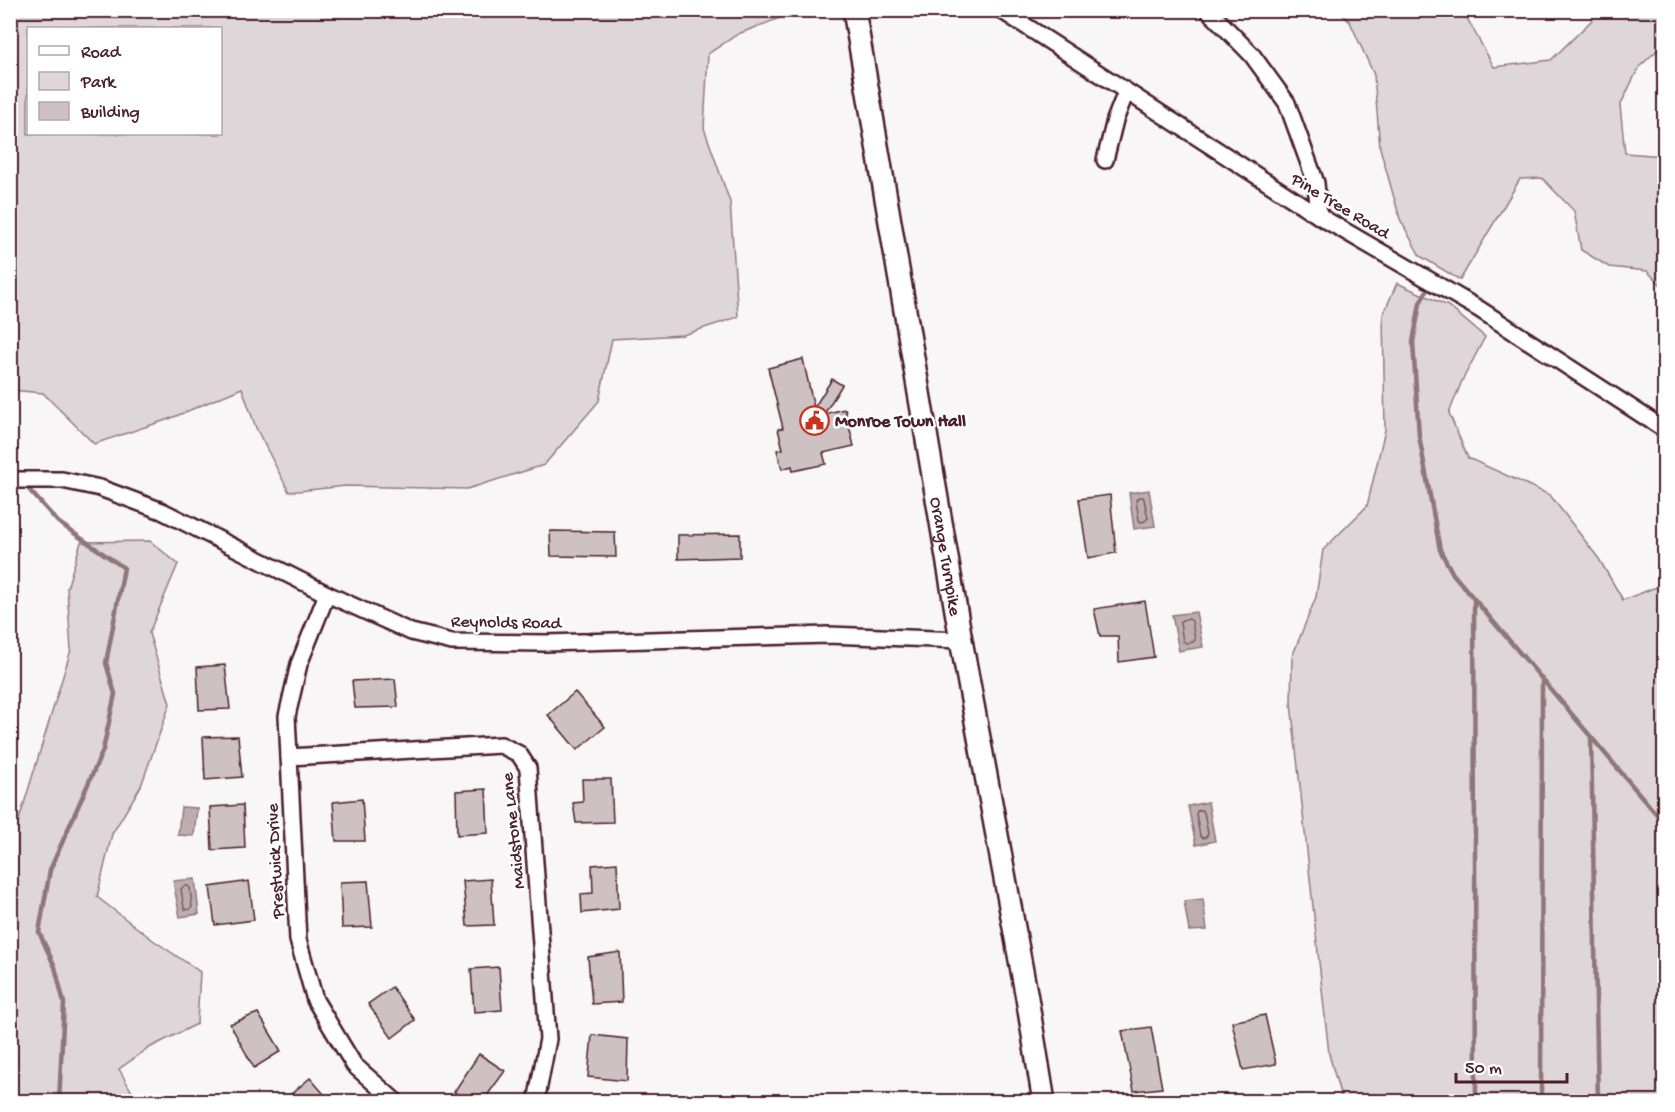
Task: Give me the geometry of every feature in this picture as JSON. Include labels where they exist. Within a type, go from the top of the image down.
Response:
[{"type":"main road","name":"Orange Turnpike","points":[[854,10],[961,640],[1044,1101]]},
{"type":"street","name":"Pine Tree Road","points":[[1001,10],[1318,216],[1479,309],[1665,429]]},
{"type":"street","points":[[1208,10],[1252,55],[1287,103],[1316,183],[1318,216]]},
{"type":"street","points":[[1105,160],[1115,120],[1126,92]]},
{"type":"street","name":"Reynolds Road","points":[[10,480],[62,480],[100,488],[162,511],[327,594],[411,632],[452,642],[546,643],[828,635],[961,640]]},
{"type":"street","name":"Prestwick Drive","points":[[327,594],[299,664],[287,716],[298,940],[315,1000],[354,1065],[396,1101]]},
{"type":"street","name":"Maidstone Lane","points":[[289,758],[501,745],[519,753],[528,768],[548,1039],[536,1101]]},
{"type":"green space","points":[[10,11],[798,11],[738,34],[708,54],[704,128],[730,202],[738,317],[683,335],[612,339],[599,401],[544,465],[467,489],[346,486],[289,492],[256,428],[242,388],[169,419],[94,444],[43,393],[11,390]]},
{"type":"green space","points":[[1339,11],[1463,11],[1494,67],[1551,60],[1591,21],[1596,11],[1664,11],[1664,44],[1639,67],[1620,106],[1625,153],[1664,156],[1664,288],[1647,271],[1609,267],[1581,250],[1574,211],[1542,178],[1520,179],[1460,280],[1420,256],[1400,219],[1380,148],[1374,75],[1350,22]]},
{"type":"green space","points":[[1397,283],[1448,306],[1485,337],[1462,381],[1449,413],[1468,458],[1550,495],[1599,559],[1623,600],[1664,584],[1664,1101],[1342,1101],[1329,1054],[1291,703],[1292,657],[1316,597],[1323,550],[1367,506],[1385,430],[1383,315]]},
{"type":"green space","points":[[150,541],[178,564],[149,633],[170,704],[141,786],[112,834],[97,897],[200,972],[197,1024],[149,1048],[119,1069],[137,1101],[11,1101],[11,846],[71,650],[67,588],[81,542]]},
{"type":"water","points":[[1149,490],[1155,526],[1134,529],[1129,493]]},
{"type":"water","points":[[1196,612],[1203,647],[1179,651],[1172,615]]},
{"type":"water","points":[[1208,802],[1215,841],[1196,845],[1188,806]]},
{"type":"water","points":[[181,807],[197,808],[194,836],[178,835]]},
{"type":"water","points":[[195,879],[199,914],[180,917],[173,881]]},
{"type":"water","points":[[1203,899],[1207,930],[1189,931],[1184,901]]},
{"type":"building","name":"Monroe Town Hall","points":[[803,359],[814,408],[832,379],[842,385],[824,414],[845,409],[854,446],[823,453],[826,464],[793,471],[792,466],[782,469],[777,450],[783,449],[778,429],[783,428],[768,368]]},
{"type":"building","points":[[1110,495],[1116,553],[1088,558],[1079,499]]},
{"type":"building","points":[[550,531],[615,532],[616,557],[551,556]]},
{"type":"building","points":[[740,534],[740,557],[678,559],[678,535]]},
{"type":"building","points":[[1145,601],[1154,657],[1119,662],[1118,636],[1100,636],[1094,609]]},
{"type":"building","points":[[225,665],[230,709],[199,710],[197,667]]},
{"type":"building","points":[[395,679],[398,707],[355,708],[352,681]]},
{"type":"building","points":[[575,692],[605,727],[577,750],[548,715]]},
{"type":"building","points":[[238,736],[242,777],[205,780],[203,737]]},
{"type":"building","points":[[582,779],[611,779],[613,822],[576,823],[573,803],[583,802]]},
{"type":"building","points":[[486,789],[488,833],[457,835],[456,791]]},
{"type":"building","points":[[362,799],[365,841],[336,841],[333,802]]},
{"type":"building","points":[[243,805],[245,848],[212,850],[210,807]]},
{"type":"building","points":[[617,863],[619,909],[582,913],[581,894],[593,893],[592,865]]},
{"type":"building","points":[[491,879],[494,925],[467,926],[463,881]]},
{"type":"building","points":[[249,881],[254,920],[215,925],[210,887]]},
{"type":"building","points":[[368,881],[372,927],[342,928],[340,882]]},
{"type":"building","points":[[620,952],[622,1002],[592,1004],[588,957]]},
{"type":"building","points":[[499,967],[502,1010],[474,1012],[471,969]]},
{"type":"building","points":[[392,987],[415,1020],[392,1038],[368,1004]]},
{"type":"building","points":[[258,1013],[281,1051],[254,1068],[230,1024]]},
{"type":"building","points":[[1265,1015],[1276,1064],[1243,1070],[1232,1022]]},
{"type":"building","points":[[1151,1027],[1162,1088],[1134,1091],[1122,1031]]},
{"type":"building","points":[[592,1035],[628,1039],[627,1081],[588,1077]]},
{"type":"building","points":[[479,1054],[505,1071],[483,1101],[469,1101],[454,1092]]},
{"type":"building","points":[[310,1078],[330,1101],[283,1101]]},
{"type":"waterway","points":[[1426,292],[1420,303],[1413,342],[1419,436],[1440,550],[1453,574],[1664,823]]},
{"type":"waterway","points":[[24,484],[58,522],[124,568],[106,663],[115,694],[103,750],[50,870],[39,932],[55,967],[64,1003],[59,1102]]},
{"type":"waterway","points":[[1474,599],[1476,1102]]},
{"type":"waterway","points":[[1541,1102],[1542,679]]},
{"type":"waterway","points":[[1591,738],[1598,1102]]},
{"type":"place","name":"Monroe Town Hall","points":[[814,420]]}]
